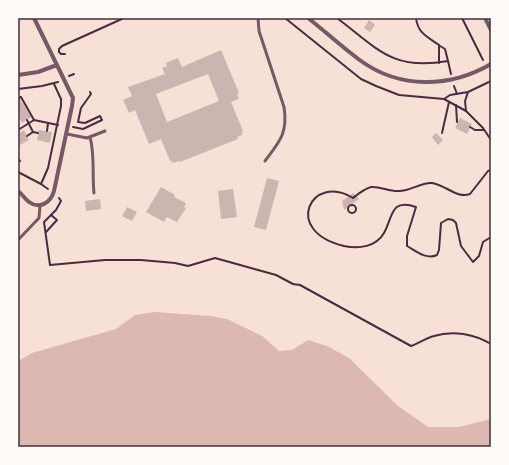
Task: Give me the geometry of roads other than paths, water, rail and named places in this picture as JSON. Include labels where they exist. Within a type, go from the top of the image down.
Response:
[{"type":"street","points":[[18,190],[28,201],[34,205],[40,206],[48,202],[54,193],[73,98],[34,18]]},
{"type":"street","points":[[308,18],[361,61],[386,75],[399,79],[420,83],[435,83],[466,76],[489,66]]},
{"type":"street","points":[[485,18],[491,30]]},
{"type":"street","points":[[18,75],[38,72],[58,65]]},
{"type":"lane","points":[[258,18],[259,31],[284,107],[286,120],[284,131],[279,141],[265,160]]},
{"type":"lane","points":[[67,134],[87,138],[105,131]]},
{"type":"lane","points":[[90,136],[94,154],[94,193]]},
{"type":"lane","points":[[18,240],[39,218],[40,206]]}]
